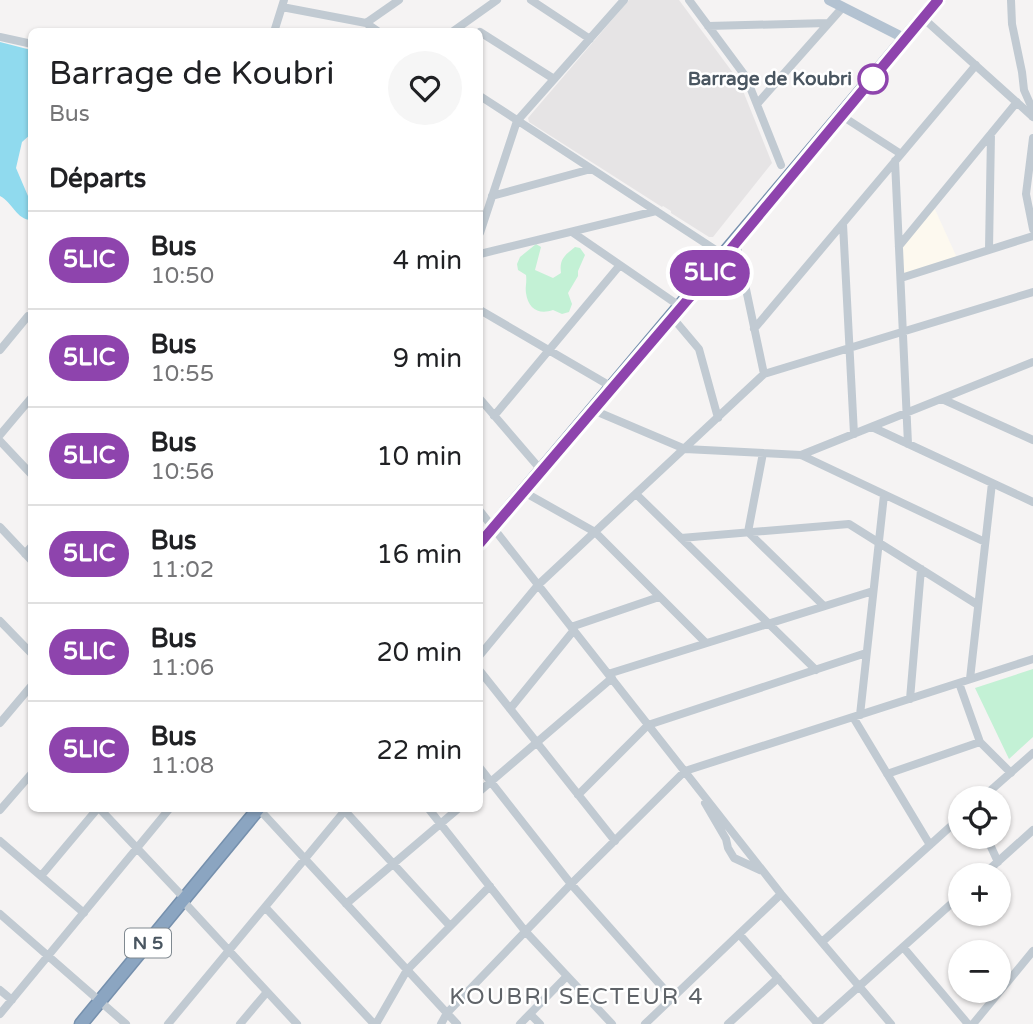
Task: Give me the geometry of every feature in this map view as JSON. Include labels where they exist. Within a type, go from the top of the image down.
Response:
[{"type":"highway","points":[[483,540],[725,256],[938,0]]},
{"type":"highway","name":"N 5","points":[[81,1024],[257,812]]},
{"type":"main road","points":[[829,0],[906,39]]},
{"type":"street","points":[[366,23],[399,0]]},
{"type":"street","points":[[458,28],[497,0]]},
{"type":"street","points":[[531,0],[590,39]]},
{"type":"street","points":[[483,224],[517,121],[624,0]]},
{"type":"street","points":[[689,0],[746,78],[781,165]]},
{"type":"street","points":[[1011,0],[1012,24],[1024,90],[1033,116]]},
{"type":"street","points":[[275,28],[283,4],[366,23],[373,28]]},
{"type":"street","points":[[757,104],[843,7]]},
{"type":"street","points":[[923,18],[1033,116]]},
{"type":"street","points":[[465,23],[473,28]]},
{"type":"street","points":[[708,26],[828,23]]},
{"type":"street","points":[[483,35],[554,79]]},
{"type":"street","points":[[0,37],[28,43]]},
{"type":"street","points":[[754,329],[976,65]]},
{"type":"street","points":[[483,98],[725,256]]},
{"type":"street","points":[[1015,100],[1032,107]]},
{"type":"street","points":[[899,246],[991,134],[1015,100]]},
{"type":"street","points":[[842,116],[898,158]]},
{"type":"street","points":[[989,250],[991,134]]},
{"type":"street","points":[[1033,138],[1026,194],[1033,229]]},
{"type":"street","points":[[898,158],[908,444]]},
{"type":"street","points":[[492,196],[591,169]]},
{"type":"street","points":[[483,253],[656,211]]},
{"type":"street","points":[[843,223],[854,434]]},
{"type":"street","points":[[572,232],[620,265],[676,312],[699,349],[718,418]]},
{"type":"street","points":[[901,278],[1033,236]]},
{"type":"street","points":[[736,242],[764,374]]},
{"type":"street","points":[[494,416],[620,265]]},
{"type":"street","points":[[483,651],[538,585],[764,374],[1033,292]]},
{"type":"street","points":[[483,312],[612,387]]},
{"type":"street","points":[[0,350],[28,317]]},
{"type":"street","points":[[801,455],[1033,362]]},
{"type":"street","points":[[942,399],[1033,440]]},
{"type":"street","points":[[0,435],[28,402]]},
{"type":"street","points":[[483,403],[541,470]]},
{"type":"street","points":[[593,410],[685,449],[801,455],[985,542]]},
{"type":"street","points":[[872,427],[1033,502]]},
{"type":"street","points":[[0,441],[28,471]]},
{"type":"street","points":[[748,533],[763,453]]},
{"type":"street","points":[[970,679],[992,483]]},
{"type":"street","points":[[523,492],[595,532],[706,643]]},
{"type":"street","points":[[636,494],[816,670]]},
{"type":"street","points":[[884,495],[856,716],[930,845]]},
{"type":"street","points":[[483,515],[781,894],[891,1024]]},
{"type":"street","points":[[681,538],[849,524],[978,605]]},
{"type":"street","points":[[0,527],[28,557]]},
{"type":"street","points":[[748,533],[824,606]]},
{"type":"street","points":[[25,554],[28,551]]},
{"type":"street","points":[[910,699],[921,569]]},
{"type":"street","points":[[483,788],[610,676],[873,590]]},
{"type":"street","points":[[510,709],[573,629],[659,597]]},
{"type":"street","points":[[2,626],[28,650]]},
{"type":"street","points":[[578,794],[648,724],[866,653]]},
{"type":"street","points":[[441,1024],[447,1013],[571,884],[685,772],[1033,659]]},
{"type":"street","points":[[483,675],[615,841]]},
{"type":"street","points":[[959,683],[980,742],[1011,773]]},
{"type":"street","points":[[0,723],[28,690]]},
{"type":"street","points":[[887,774],[980,742]]},
{"type":"street","points":[[996,786],[1033,753]]},
{"type":"street","points":[[483,772],[571,884],[672,998]]},
{"type":"street","points":[[0,810],[28,777]]},
{"type":"street","points":[[700,790],[710,815],[726,839],[734,858],[762,870]]},
{"type":"street","points":[[41,876],[96,812]]},
{"type":"street","points":[[103,812],[297,1024]]},
{"type":"street","points":[[0,1014],[167,812]]},
{"type":"street","points":[[262,812],[457,1024]]},
{"type":"street","points":[[168,1024],[344,812]]},
{"type":"street","points":[[348,812],[450,926]]},
{"type":"street","points":[[431,812],[526,931],[612,1024]]},
{"type":"street","points":[[346,904],[454,812]]},
{"type":"street","points":[[821,942],[948,829]]},
{"type":"street","points":[[992,849],[998,862],[1033,830]]},
{"type":"street","points":[[0,841],[84,913]]},
{"type":"street","points":[[265,907],[375,1024],[407,970],[490,886]]},
{"type":"street","points":[[645,1024],[781,894]]},
{"type":"street","points":[[739,934],[818,1024],[948,907]]},
{"type":"street","points":[[0,914],[126,1024]]},
{"type":"street","points":[[903,947],[971,1024],[1033,951]]},
{"type":"street","points":[[520,1024],[567,976]]},
{"type":"street","points":[[728,1024],[778,978]]},
{"type":"street","points":[[0,990],[12,1000]]},
{"type":"street","points":[[240,1024],[267,992]]},
{"type":"street","points":[[530,1014],[540,1024]]},
{"type":"shaded area","points":[[629,0],[679,0],[739,81],[772,163],[713,237],[709,237],[529,122],[528,118]]},
{"type":"shaded area","points":[[933,205],[958,260],[901,278],[899,246]]},
{"type":"green space","points":[[536,244],[541,247],[535,270],[553,278],[561,273],[561,264],[568,252],[575,247],[580,248],[585,255],[578,276],[568,293],[572,304],[569,312],[562,314],[553,310],[539,311],[532,307],[527,299],[526,275],[518,270],[517,264],[520,257]]},
{"type":"green space","points":[[1033,669],[1033,737],[1009,759],[975,688]]},
{"type":"water","points":[[0,42],[28,49],[28,137],[22,142],[16,168],[28,196],[28,219],[18,214],[0,196]]},
{"type":"bus line","name":"5LIC","points":[[483,539],[725,256],[938,0]]},
{"type":"place","name":"Barrage de Koubri","points":[[873,79]]},
{"type":"district","name":"KOUBRI SECTEUR 4","points":[[577,997]]}]
